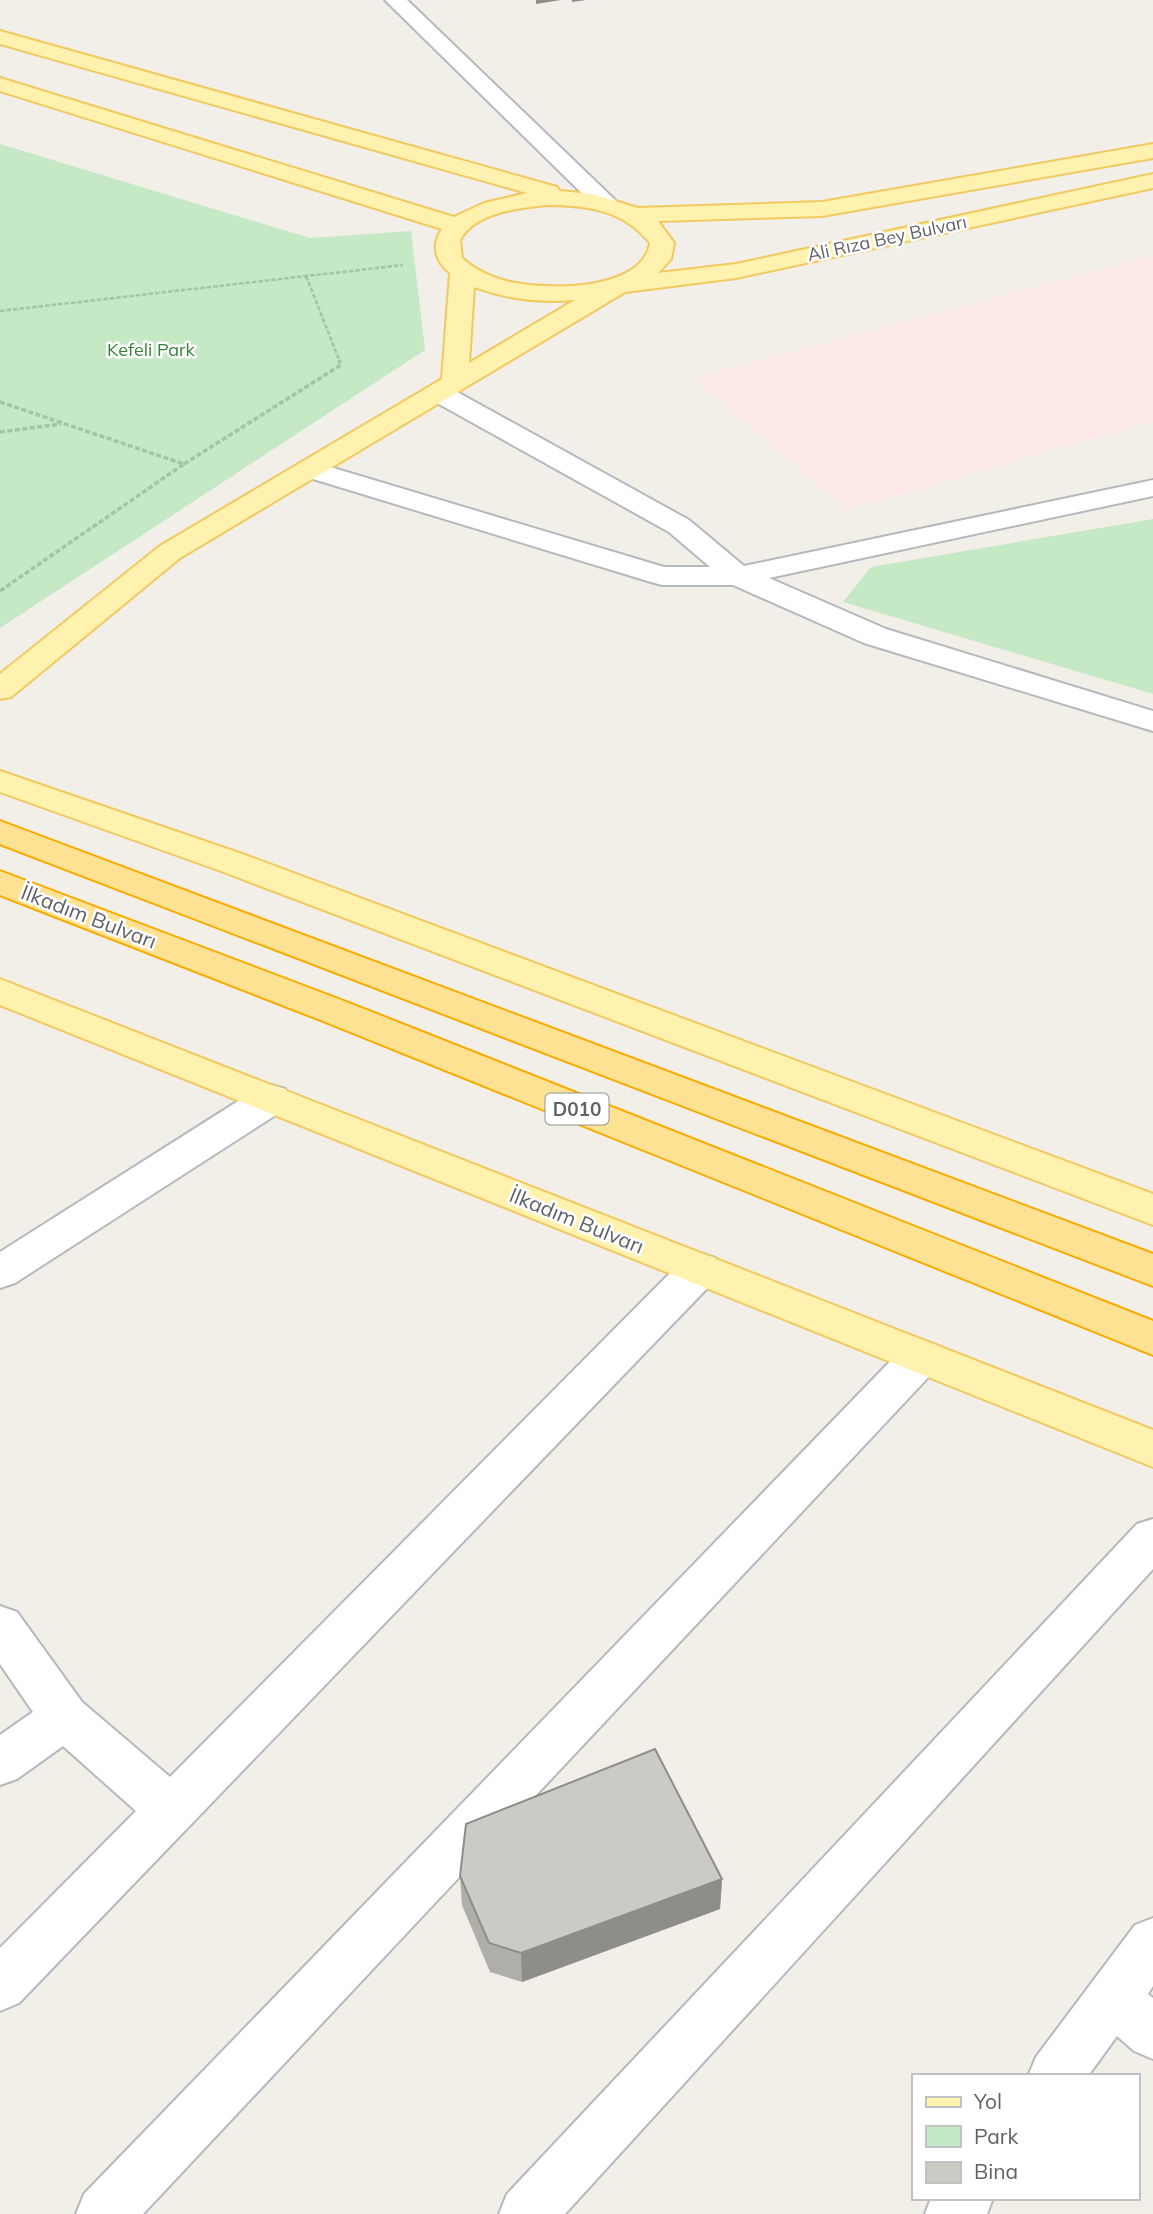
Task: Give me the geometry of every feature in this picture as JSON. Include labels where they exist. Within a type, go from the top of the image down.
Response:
[{"type":"highway","name":"D010","points":[[0,832],[1153,1270]]},
{"type":"highway","name":"İlkadım Bulvarı","points":[[0,882],[349,1017],[1153,1339]]},
{"type":"main road","points":[[0,37],[575,199],[607,205],[635,215],[653,228],[662,243],[659,259],[644,273],[170,552],[0,690]]},
{"type":"main road","points":[[0,84],[457,226]]},
{"type":"main road","name":"Ali Rıza Bey Bulvarı","points":[[635,215],[822,209],[1153,151]]},
{"type":"main road","name":"Ali Rıza Bey Bulvarı","points":[[620,285],[736,271],[1153,181]]},
{"type":"main road","points":[[575,199],[540,199],[506,204],[478,213],[457,226],[447,241],[449,257],[462,272],[485,284],[516,292],[552,295],[587,293],[620,285]]},
{"type":"main road","points":[[447,388],[462,272]]},
{"type":"main road","points":[[0,781],[233,863],[1153,1210]]},
{"type":"main road","name":"İlkadım Bulvarı","points":[[0,991],[1153,1449]]},
{"type":"street","points":[[396,0],[607,205]]},
{"type":"street","points":[[447,388],[679,526],[738,576],[875,636],[1153,721]]},
{"type":"street","points":[[310,469],[663,576],[738,576],[1153,488]]},
{"type":"street","points":[[0,1272],[271,1099]]},
{"type":"street","points":[[0,1985],[700,1269]]},
{"type":"street","points":[[104,2214],[921,1357]]},
{"type":"street","points":[[527,2214],[1153,1538]]},
{"type":"street","points":[[0,1626],[65,1717],[171,1810]]},
{"type":"street","points":[[0,1763],[65,1717]]},
{"type":"street","points":[[1056,2074],[1153,1943]]},
{"type":"street","points":[[1112,1998],[1153,2032]]},
{"type":"path","points":[[0,311],[414,263]]},
{"type":"path","points":[[0,591],[184,464],[341,365],[306,276]]},
{"type":"path","points":[[0,402],[184,464]]},
{"type":"path","points":[[0,432],[65,424]]},
{"type":"shaded area","points":[[1153,256],[1153,421],[848,510],[693,378]]},
{"type":"green space","name":"Kefeli Park","points":[[0,144],[310,238],[411,231],[425,350],[0,628]]},
{"type":"green space","points":[[1153,519],[1153,694],[843,602],[871,567]]},
{"type":"building","points":[[655,1749],[722,1879],[521,1953],[489,1943],[460,1876],[466,1824]]}]
